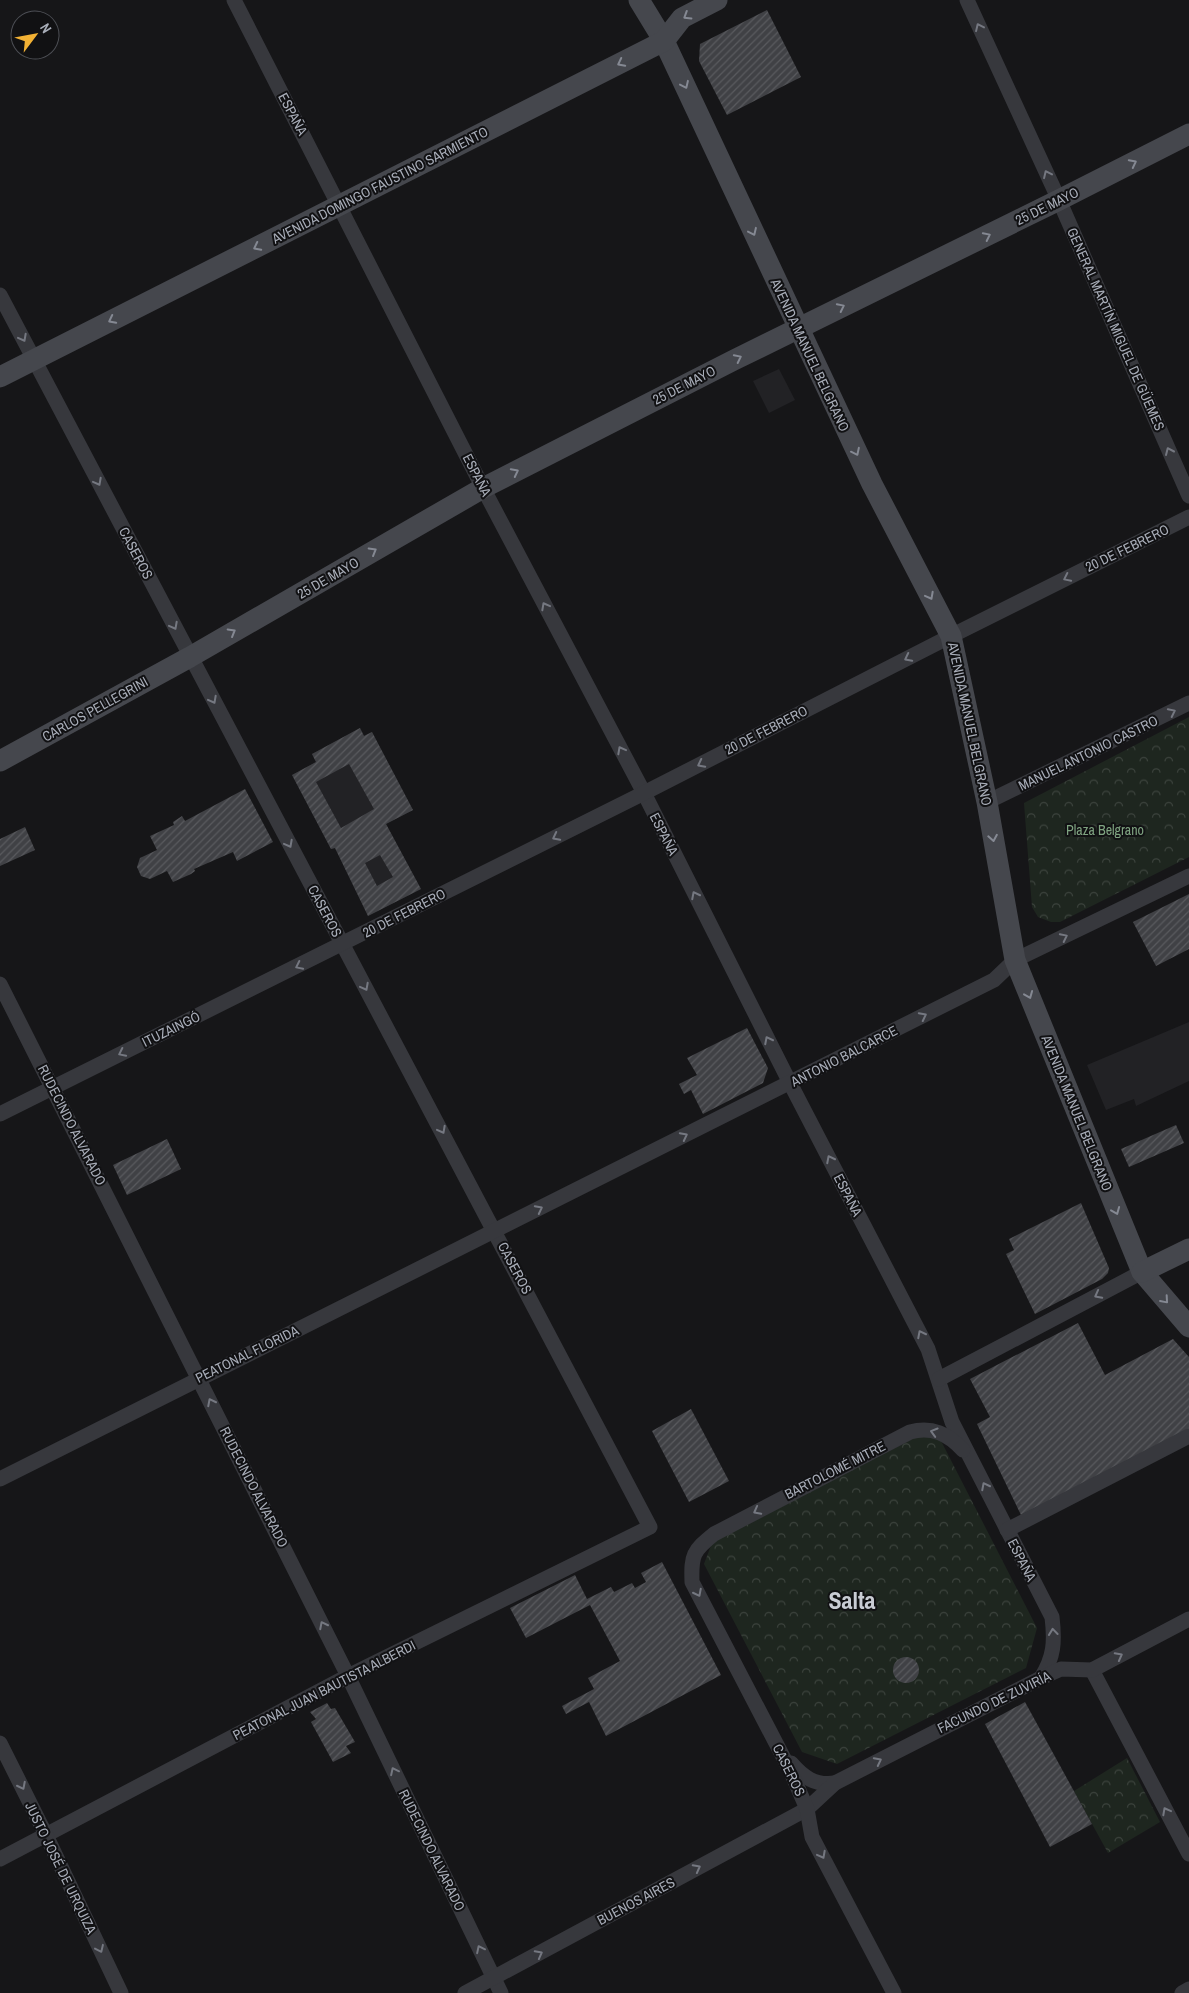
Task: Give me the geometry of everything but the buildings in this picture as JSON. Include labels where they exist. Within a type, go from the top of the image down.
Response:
[{"type":"main road","name":"AVENIDA MANUEL BELGRANO","points":[[640,0],[664,40],[872,484],[951,636],[987,802],[1015,960],[1142,1272],[1189,1327]]},
{"type":"main road","name":"AVENIDA DOMINGO FAUSTINO SARMIENTO","points":[[0,377],[664,40],[682,18],[717,0]]},
{"type":"main road","name":"25 DE MAYO","points":[[190,657],[483,488],[1189,134]]},
{"type":"main road","name":"CARLOS PELLEGRINI","points":[[0,760],[190,657]]},
{"type":"main road","points":[[1142,1272],[1189,1249]]},
{"type":"street","name":"ESPAÑA","points":[[234,0],[483,488],[644,793],[790,1083],[928,1349],[952,1422],[1052,1618],[1054,1640],[1047,1668],[1041,1678]]},
{"type":"street","name":"GENERAL MARTÍN MIGUEL DE GÜEMES","points":[[967,0],[1059,200],[1189,496]]},
{"type":"street","name":"CASEROS","points":[[0,295],[342,944],[496,1231],[650,1527]]},
{"type":"street","name":"20 DE FEBRERO","points":[[342,944],[1189,517]]},
{"type":"street","name":"MANUEL ANTONIO CASTRO","points":[[987,802],[1189,704]]},
{"type":"street","name":"ANTONIO BALCARCE","points":[[496,1231],[994,980],[1015,960],[1189,876]]},
{"type":"street","name":"ITUZAINGÓ","points":[[0,1114],[342,944]]},
{"type":"street","name":"RUDECINDO ALVARADO","points":[[0,984],[348,1676],[501,1993]]},
{"type":"street","name":"PEATONAL FLORIDA","points":[[0,1479],[496,1231]]},
{"type":"street","points":[[939,1379],[1142,1272]]},
{"type":"street","name":"BARTOLOMÉ MITRE","points":[[699,1548],[714,1534],[910,1432],[931,1430],[952,1438],[972,1461]]},
{"type":"street","points":[[1007,1530],[1189,1436]]},
{"type":"street","name":"PEATONAL JUAN BAUTISTA ALBERDI","points":[[0,1859],[348,1676],[650,1527]]},
{"type":"street","name":"CASEROS","points":[[699,1548],[691,1560],[692,1582],[808,1808],[812,1837],[894,1993]]},
{"type":"street","name":"FACUNDO DE ZUVIRÍA","points":[[808,1808],[835,1783],[1041,1678],[1061,1669],[1092,1670],[1189,1619]]},
{"type":"street","points":[[1092,1670],[1189,1854]]},
{"type":"street","name":"JUSTO JOSÉ DE URQUIZA","points":[[0,1743],[121,1993]]},
{"type":"street","points":[[779,1749],[802,1776],[818,1783],[835,1783]]},
{"type":"street","name":"BUENOS AIRES","points":[[465,1993],[808,1808]]},
{"type":"street","points":[[1182,1993],[1189,1989]]},
{"type":"shaded area","points":[[779,369],[795,400],[769,413],[753,381]]},
{"type":"shaded area","points":[[360,728],[364,736],[372,732],[413,810],[386,824],[421,889],[368,916],[335,848],[331,849],[292,775],[316,762],[312,754]]},
{"type":"shaded area","points":[[1189,1022],[1189,1081],[1136,1106],[1134,1099],[1106,1110],[1087,1065]]},
{"type":"green space","name":"Plaza Belgrano","points":[[1189,717],[1189,857],[1060,922],[1051,922],[1038,917],[1032,907],[1024,803]]},
{"type":"green space","points":[[916,1437],[939,1437],[1037,1628],[1026,1668],[837,1764],[802,1752],[704,1564],[712,1543]]},
{"type":"green space","points":[[1127,1758],[1160,1822],[1108,1853],[1074,1791]]},
{"type":"district","name":"Salta","points":[[852,1600]]}]
